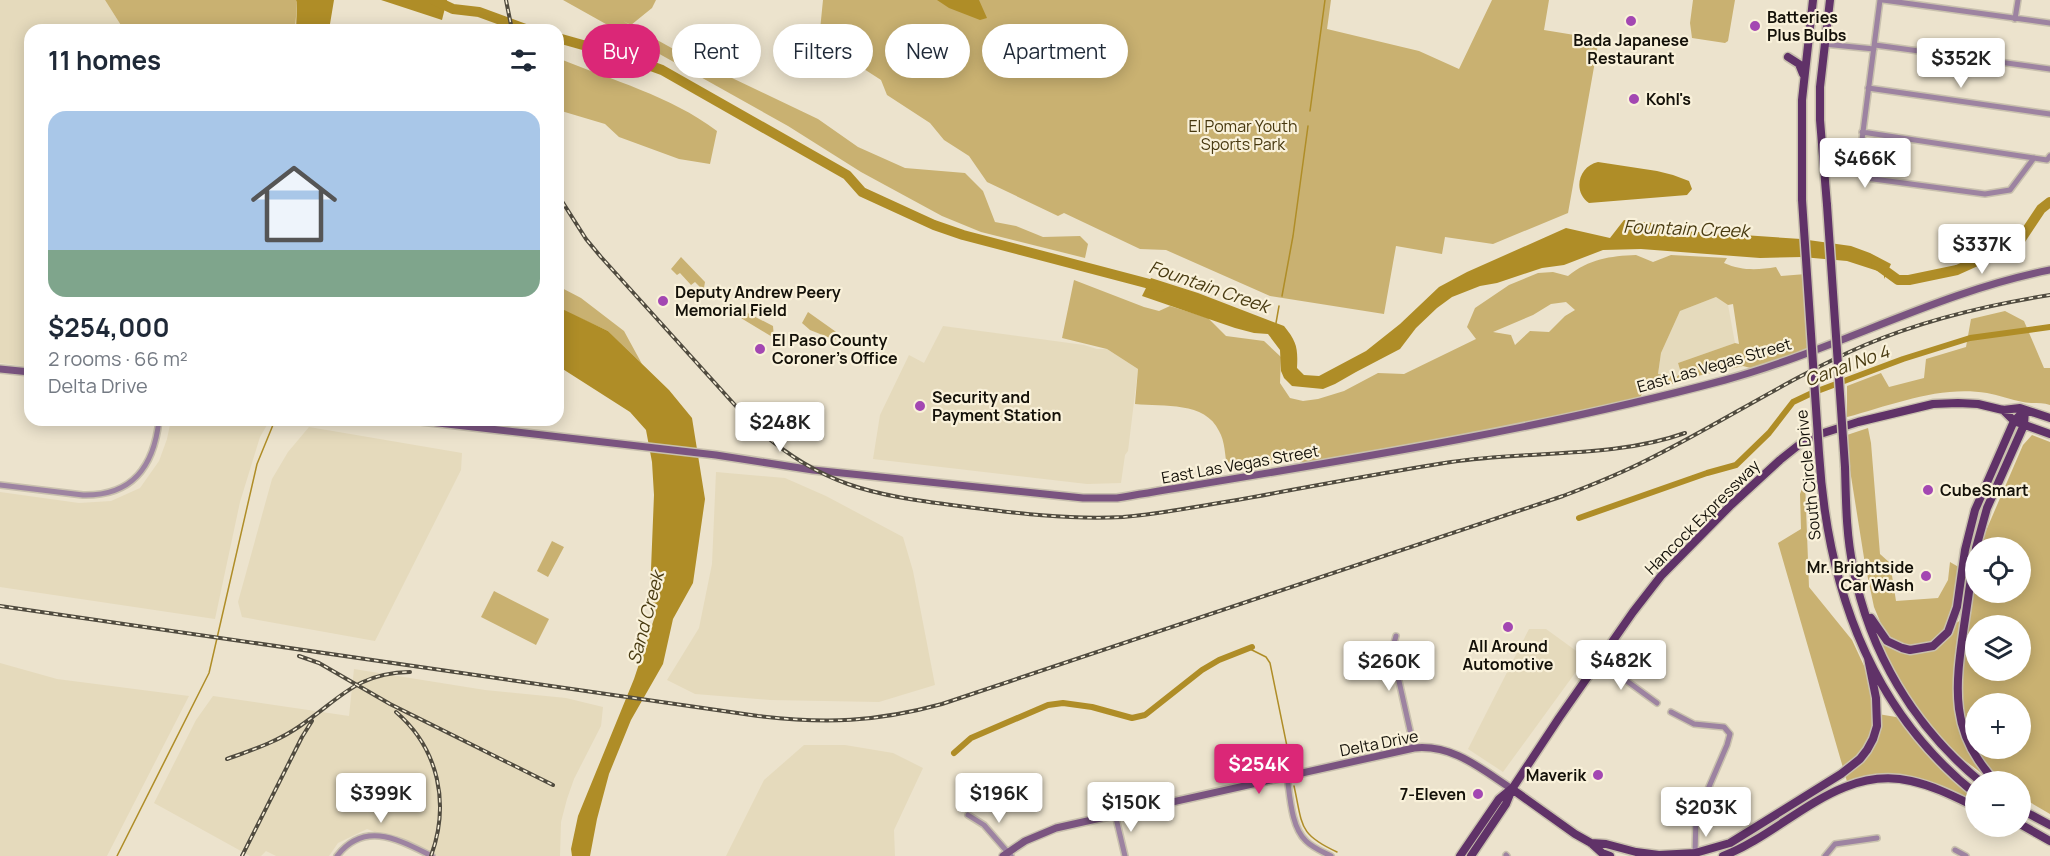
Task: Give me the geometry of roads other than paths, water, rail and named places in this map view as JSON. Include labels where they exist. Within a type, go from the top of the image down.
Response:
[{"type":"main road","name":"South Circle Drive","points":[[1813,0],[1803,79],[1800,138],[1822,503],[1830,546],[1841,591],[1881,684],[1917,737],[1965,784]]},
{"type":"main road","name":"South Circle Drive","points":[[1830,0],[1824,44],[1820,106],[1850,545],[1863,606],[1886,665],[1914,712],[1936,739],[1969,771]]},
{"type":"main road","points":[[1803,79],[1801,67],[1796,60],[1788,57],[1797,55],[1808,40]]},
{"type":"main road","name":"Hancock Expressway","points":[[1471,856],[1506,804],[1512,789],[1598,660],[1633,612],[1684,551],[1800,444],[1817,435],[1858,422],[1933,404],[1978,404],[2002,410],[2020,408],[2050,418]]},
{"type":"main road","points":[[2002,410],[2014,421],[2050,434]]},
{"type":"main road","points":[[1863,606],[1887,641],[1902,648],[1922,650],[1932,646],[1948,632],[1958,607],[1965,550],[1975,510],[2014,421],[2025,410]]},
{"type":"main road","points":[[1979,537],[1987,508],[2024,425],[2025,410]]},
{"type":"main road","points":[[1968,603],[1960,657],[1958,703],[1961,722],[1972,752],[1987,771]]},
{"type":"main road","points":[[1591,843],[1659,855],[1695,855],[1730,843],[1841,774],[1860,759],[1873,739],[1878,714],[1868,658]]},
{"type":"main road","points":[[1723,856],[1768,834],[1835,791],[1860,781],[1896,779],[1910,781],[1965,802]]},
{"type":"main road","points":[[1512,789],[1602,853],[1610,856]]},
{"type":"main road","name":"Hancock Expressway","points":[[1460,856],[1499,799],[1512,789]]},
{"type":"main road","points":[[2031,814],[2050,825]]},
{"type":"main road","points":[[1768,834],[1778,822],[1777,815]]},
{"type":"main road","points":[[2031,830],[2050,841]]},
{"type":"street","points":[[2034,158],[2013,187],[1992,194],[1984,194],[1866,178],[1860,154],[1882,0],[2050,23]]},
{"type":"street","points":[[2015,19],[2018,0]]},
{"type":"street","points":[[1824,44],[1874,47],[2050,69]]},
{"type":"street","points":[[1869,88],[2050,114]]},
{"type":"street","points":[[1862,132],[2047,160],[2050,156]]},
{"type":"street","name":"East Las Vegas Street","points":[[465,426],[716,455],[813,470],[1083,498],[1118,498],[1444,442],[1671,394],[1758,370],[1947,299],[2050,270]]},
{"type":"street","points":[[0,369],[24,371]]},
{"type":"street","points":[[0,484],[83,495],[113,492],[136,478],[147,464],[154,451],[158,426]]},
{"type":"street","points":[[1396,636],[1392,650],[1414,748]]},
{"type":"street","points":[[1598,660],[1657,703]]},
{"type":"street","points":[[1671,712],[1694,724],[1724,727],[1730,734],[1728,745],[1696,817],[1695,855]]},
{"type":"street","name":"Delta Drive","points":[[1007,855],[1025,841],[1056,828],[1414,748],[1437,748],[1455,753],[1512,789]]},
{"type":"street","points":[[1287,776],[1294,816],[1303,838],[1331,856]]},
{"type":"street","points":[[1115,814],[1125,856]]},
{"type":"street","points":[[968,815],[984,825],[1007,855]]},
{"type":"street","points":[[337,856],[356,840],[377,836],[400,841],[432,856]]},
{"type":"street","points":[[1825,856],[1835,844],[1877,838]]},
{"type":"street","points":[[1955,850],[1966,856]]},
{"type":"waterway","name":"Fountain Creek","points":[[434,0],[453,9],[479,12],[512,24]]},
{"type":"waterway","points":[[1310,111],[1325,0]]},
{"type":"waterway","name":"Fountain Creek","points":[[564,40],[662,70],[847,175],[862,192],[934,225],[963,235],[1161,287]]},
{"type":"waterway","points":[[1282,296],[1293,236],[1308,126]]},
{"type":"waterway","name":"Fountain Creek","points":[[1876,264],[1898,280],[1909,280],[1957,270],[2019,242],[2041,209],[2050,202]]},
{"type":"waterway","points":[[1276,323],[1279,306]]},
{"type":"waterway","name":"Canal No 4","points":[[1579,518],[1736,465],[1769,433],[1793,402],[1812,393],[1903,359],[1970,338],[2050,327]]},
{"type":"waterway","points":[[117,856],[209,673],[257,464],[273,426]]},
{"type":"waterway","name":"Canal No 4","points":[[954,753],[971,738],[1048,705],[1063,703],[1092,707],[1132,718],[1145,715],[1202,670],[1219,660],[1252,647]]},
{"type":"waterway","points":[[1248,648],[1266,657],[1270,663],[1291,766]]},
{"type":"waterway","points":[[1294,786],[1304,827],[1315,840],[1337,852]]},
{"type":"railway","points":[[506,0],[511,24]]},
{"type":"railway","points":[[564,204],[586,239],[601,257],[753,425],[801,462],[825,475],[873,492],[1000,511],[1082,518],[1123,517],[1180,510],[1451,462],[1628,447],[1685,433]]},
{"type":"railway","points":[[0,606],[758,716],[806,720],[851,720],[895,715],[942,704],[1563,496],[1640,463],[1810,371],[1865,345],[1956,314],[2050,295]]},
{"type":"railway","points":[[299,656],[319,663],[390,704],[553,785]]},
{"type":"railway","points":[[227,759],[291,732],[362,682],[376,677],[410,672]]},
{"type":"railway","points":[[396,712],[411,727],[422,743],[437,778],[440,817],[431,856]]},
{"type":"railway","points":[[242,856],[312,721]]},
{"type":"place","name":"Bada Japanese Restaurant","points":[[1631,21]]},
{"type":"place","name":"Batteries Plus Bulbs","points":[[1755,26]]},
{"type":"place","name":"Kohl's","points":[[1634,99]]},
{"type":"place","name":"Deputy Andrew Peery Memorial Field","points":[[663,301]]},
{"type":"place","name":"El Paso County Coroner's Office","points":[[760,349]]},
{"type":"place","name":"Security and Payment Station","points":[[920,406]]},
{"type":"place","name":"CubeSmart","points":[[1928,490]]},
{"type":"place","name":"Mr. Brightside Car Wash","points":[[1926,576]]},
{"type":"place","name":"All Around Automotive","points":[[1508,627]]},
{"type":"place","name":"Maverik","points":[[1598,775]]},
{"type":"place","name":"7-Eleven","points":[[1478,794]]},
{"type":"park label","name":"El Pomar Youth Sports Park","points":[[1243,135]]},
{"type":"water label","name":"Sand Creek","points":[[646,618]]}]
